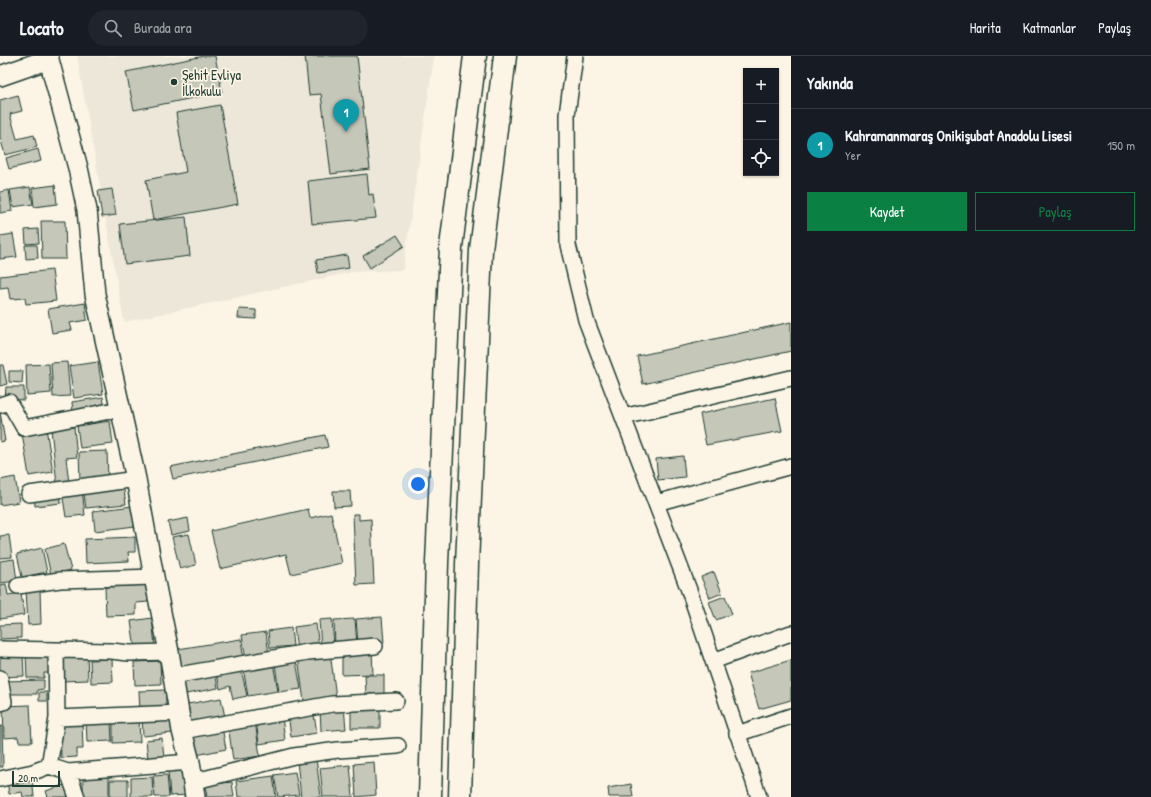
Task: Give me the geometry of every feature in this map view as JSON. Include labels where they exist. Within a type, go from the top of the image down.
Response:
[{"type":"main road","points":[[430,797],[437,563],[451,248],[475,56]]},
{"type":"main road","points":[[460,797],[467,572],[481,250],[505,56]]},
{"type":"street","points":[[575,56],[568,114],[568,245],[586,320],[689,590],[759,797]]},
{"type":"street","points":[[0,76],[49,58],[78,168],[87,210],[95,294],[136,479],[181,722],[190,762],[194,790],[294,756],[338,750],[398,746]]},
{"type":"street","points":[[623,417],[791,378]]},
{"type":"street","points":[[0,405],[9,402],[24,428],[120,409]]},
{"type":"street","points":[[656,502],[791,466]]},
{"type":"street","points":[[29,494],[136,479]]},
{"type":"street","points":[[18,586],[60,580],[154,577]]},
{"type":"street","points":[[713,661],[791,633]]},
{"type":"street","points":[[173,676],[308,652],[375,646]]},
{"type":"street","points":[[0,649],[111,651],[129,653],[169,652]]},
{"type":"street","points":[[50,766],[57,718],[56,651]]},
{"type":"street","points":[[0,678],[4,702],[0,703]]},
{"type":"street","points":[[57,718],[181,722],[332,704],[396,700]]},
{"type":"street","points":[[737,734],[791,716]]},
{"type":"street","points":[[0,779],[33,772],[50,766],[68,772],[190,762]]},
{"type":"street","points":[[68,772],[77,797]]},
{"type":"shaded area","points":[[77,56],[434,56],[403,270],[352,272],[124,322]]},
{"type":"building","name":"Şehit Evliya İlkokulu","points":[[204,56],[215,56],[222,92],[134,110],[126,72]]},
{"type":"building","points":[[305,56],[357,56],[370,169],[331,174],[321,94],[309,95]]},
{"type":"building","points":[[18,95],[22,111],[10,114],[17,139],[34,135],[37,147],[5,155],[0,137],[0,100]]},
{"type":"building","points":[[220,105],[238,204],[153,220],[146,180],[186,172],[176,113]]},
{"type":"building","points":[[38,149],[41,161],[9,169],[6,158]]},
{"type":"building","points":[[367,174],[369,195],[373,194],[376,218],[312,224],[308,181]]},
{"type":"building","points":[[55,185],[57,204],[34,207],[32,188]]},
{"type":"building","points":[[30,187],[33,204],[13,207],[10,190]]},
{"type":"building","points":[[112,189],[116,215],[102,217],[98,191]]},
{"type":"building","points":[[9,190],[12,211],[0,213],[0,192]]},
{"type":"building","points":[[186,217],[190,256],[125,264],[120,224]]},
{"type":"building","points":[[41,221],[65,221],[66,259],[42,259]]},
{"type":"building","points":[[38,229],[39,243],[26,244],[25,230]]},
{"type":"building","points":[[13,234],[17,257],[0,259],[0,236]]},
{"type":"building","points":[[397,235],[404,246],[370,268],[363,256]]},
{"type":"building","points":[[25,245],[37,245],[38,258],[26,259]]},
{"type":"building","points":[[347,255],[349,268],[318,273],[316,260]]},
{"type":"building","points":[[52,270],[56,301],[26,304],[25,298],[10,299],[8,287],[0,288],[0,276]]},
{"type":"building","points":[[85,303],[87,320],[70,323],[72,330],[52,333],[48,309]]},
{"type":"building","points":[[239,309],[256,310],[256,319],[238,318]]},
{"type":"building","points":[[791,322],[791,351],[643,384],[637,356]]},
{"type":"building","points":[[67,362],[70,396],[53,397],[51,363]]},
{"type":"building","points":[[98,362],[103,394],[74,398],[69,366]]},
{"type":"building","points":[[49,364],[51,393],[27,395],[26,365]]},
{"type":"building","points":[[0,365],[3,365],[7,384],[0,386]]},
{"type":"building","points":[[9,371],[23,371],[22,383],[9,382]]},
{"type":"building","points":[[6,387],[24,387],[24,400],[5,399]]},
{"type":"building","points":[[103,397],[105,408],[73,413],[72,402]]},
{"type":"building","points":[[775,398],[782,431],[706,445],[700,414]]},
{"type":"building","points":[[0,412],[5,441],[0,442]]},
{"type":"building","points":[[110,421],[113,444],[80,448],[77,426]]},
{"type":"building","points":[[74,427],[77,457],[66,458],[69,483],[57,484],[51,429]]},
{"type":"building","points":[[46,428],[53,472],[29,476],[22,433]]},
{"type":"building","points":[[325,435],[328,447],[173,479],[170,467]]},
{"type":"building","points":[[107,451],[108,480],[80,481],[79,452]]},
{"type":"building","points":[[683,456],[685,477],[658,480],[656,459]]},
{"type":"building","points":[[15,477],[19,502],[0,505],[0,480]]},
{"type":"building","points":[[123,483],[126,504],[86,508],[83,488]]},
{"type":"building","points":[[82,490],[85,515],[66,517],[62,492]]},
{"type":"building","points":[[333,491],[350,491],[351,506],[334,507]]},
{"type":"building","points":[[60,492],[61,503],[35,506],[34,495]]},
{"type":"building","points":[[133,506],[135,526],[95,531],[93,511]]},
{"type":"building","points":[[308,509],[310,518],[331,513],[342,563],[291,574],[286,554],[220,569],[211,531]]},
{"type":"building","points":[[353,514],[359,514],[359,520],[371,519],[374,584],[356,585]]},
{"type":"building","points":[[188,518],[190,531],[171,535],[168,522]]},
{"type":"building","points":[[189,534],[196,565],[180,569],[172,537]]},
{"type":"building","points":[[9,535],[12,557],[0,558],[0,536]]},
{"type":"building","points":[[135,537],[135,552],[128,552],[129,561],[86,563],[85,539]]},
{"type":"building","points":[[64,544],[71,570],[51,575],[45,549]]},
{"type":"building","points":[[42,548],[47,572],[22,577],[17,554]]},
{"type":"building","points":[[14,559],[17,581],[0,583],[0,561]]},
{"type":"building","points":[[714,572],[722,593],[710,598],[701,577]]},
{"type":"building","points":[[6,584],[8,595],[21,593],[24,615],[0,619],[0,585]]},
{"type":"building","points":[[147,585],[148,602],[136,603],[136,615],[106,616],[105,587]]},
{"type":"building","points":[[26,589],[40,589],[41,624],[28,625]]},
{"type":"building","points":[[725,596],[732,614],[716,620],[709,602]]},
{"type":"building","points":[[382,617],[384,643],[358,644],[356,619]]},
{"type":"building","points":[[152,618],[155,646],[135,649],[131,621]]},
{"type":"building","points":[[332,619],[334,647],[321,648],[319,620]]},
{"type":"building","points":[[355,619],[357,645],[335,646],[334,620]]},
{"type":"building","points":[[21,624],[21,638],[0,639],[0,625]]},
{"type":"building","points":[[316,624],[319,648],[297,651],[294,627]]},
{"type":"building","points":[[291,628],[293,646],[270,648],[268,631]]},
{"type":"building","points":[[266,632],[269,656],[246,660],[242,635]]},
{"type":"building","points":[[241,639],[244,662],[181,671],[178,649]]},
{"type":"building","points":[[372,650],[373,674],[342,675],[342,651]]},
{"type":"building","points":[[330,652],[336,697],[304,702],[298,657]]},
{"type":"building","points":[[87,653],[88,680],[62,681],[61,654]]},
{"type":"building","points":[[23,654],[24,676],[0,677],[0,655]]},
{"type":"building","points":[[52,654],[52,673],[44,673],[44,678],[27,678],[26,655]]},
{"type":"building","points":[[112,659],[113,682],[91,683],[90,660]]},
{"type":"building","points":[[791,660],[791,700],[759,709],[748,673]]},
{"type":"building","points":[[160,661],[161,684],[135,685],[134,662]]},
{"type":"building","points":[[296,661],[301,689],[279,692],[275,664]]},
{"type":"building","points":[[273,663],[278,691],[248,696],[243,667]]},
{"type":"building","points":[[241,669],[247,696],[233,699],[230,686],[220,689],[217,674]]},
{"type":"building","points":[[215,672],[218,688],[186,694],[183,678]]},
{"type":"building","points":[[365,675],[384,675],[384,694],[366,694]]},
{"type":"building","points":[[44,680],[44,689],[37,690],[37,694],[4,694],[4,681]]},
{"type":"building","points":[[166,690],[166,711],[140,712],[139,691]]},
{"type":"building","points":[[39,692],[47,692],[47,701],[39,701]]},
{"type":"building","points":[[221,698],[226,722],[192,728],[188,704]]},
{"type":"building","points":[[30,705],[32,742],[19,742],[18,737],[4,738],[3,706]]},
{"type":"building","points":[[351,705],[380,705],[380,728],[351,728]]},
{"type":"building","points":[[344,707],[346,729],[321,731],[320,708]]},
{"type":"building","points":[[313,709],[317,733],[291,737],[288,713]]},
{"type":"building","points":[[170,715],[172,733],[143,736],[142,718]]},
{"type":"building","points":[[282,717],[285,740],[259,744],[256,720]]},
{"type":"building","points":[[139,719],[140,742],[113,743],[113,720]]},
{"type":"building","points":[[86,720],[111,720],[112,741],[87,742]]},
{"type":"building","points":[[82,721],[83,749],[77,749],[77,757],[61,758],[60,722]]},
{"type":"building","points":[[255,721],[260,756],[233,760],[228,725]]},
{"type":"building","points":[[0,726],[2,726],[3,767],[0,767]]},
{"type":"building","points":[[222,727],[226,749],[196,755],[192,733]]},
{"type":"building","points":[[162,738],[164,757],[148,759],[146,740]]},
{"type":"building","points":[[316,758],[321,797],[301,797],[297,761]]},
{"type":"building","points":[[374,762],[376,795],[356,797],[354,764]]},
{"type":"building","points":[[350,765],[353,797],[323,797],[320,768]]},
{"type":"building","points":[[185,770],[187,795],[170,796],[168,771]]},
{"type":"building","points":[[295,772],[299,795],[278,797],[274,775]]},
{"type":"building","points":[[167,775],[169,797],[155,797],[153,776]]},
{"type":"building","points":[[83,776],[109,776],[109,797],[83,797]]},
{"type":"building","points":[[273,776],[276,797],[238,797],[236,781]]},
{"type":"building","points":[[32,777],[34,797],[23,797],[22,792],[9,794],[7,781]]},
{"type":"building","points":[[152,777],[153,797],[131,797],[131,778]]},
{"type":"building","points":[[110,780],[128,780],[128,797],[110,797]]},
{"type":"building","points":[[232,782],[234,797],[207,797],[205,785]]},
{"type":"building","points":[[67,784],[71,797],[48,797],[46,791]]},
{"type":"building","points":[[631,784],[633,797],[609,797],[608,788]]},
{"type":"place","name":"Şehit Evliya İlkokulu","points":[[174,82]]},
{"type":"place","name":"Kahramanmaraş Onikişubat Anadolu Lisesi","points":[[346,132]]}]
